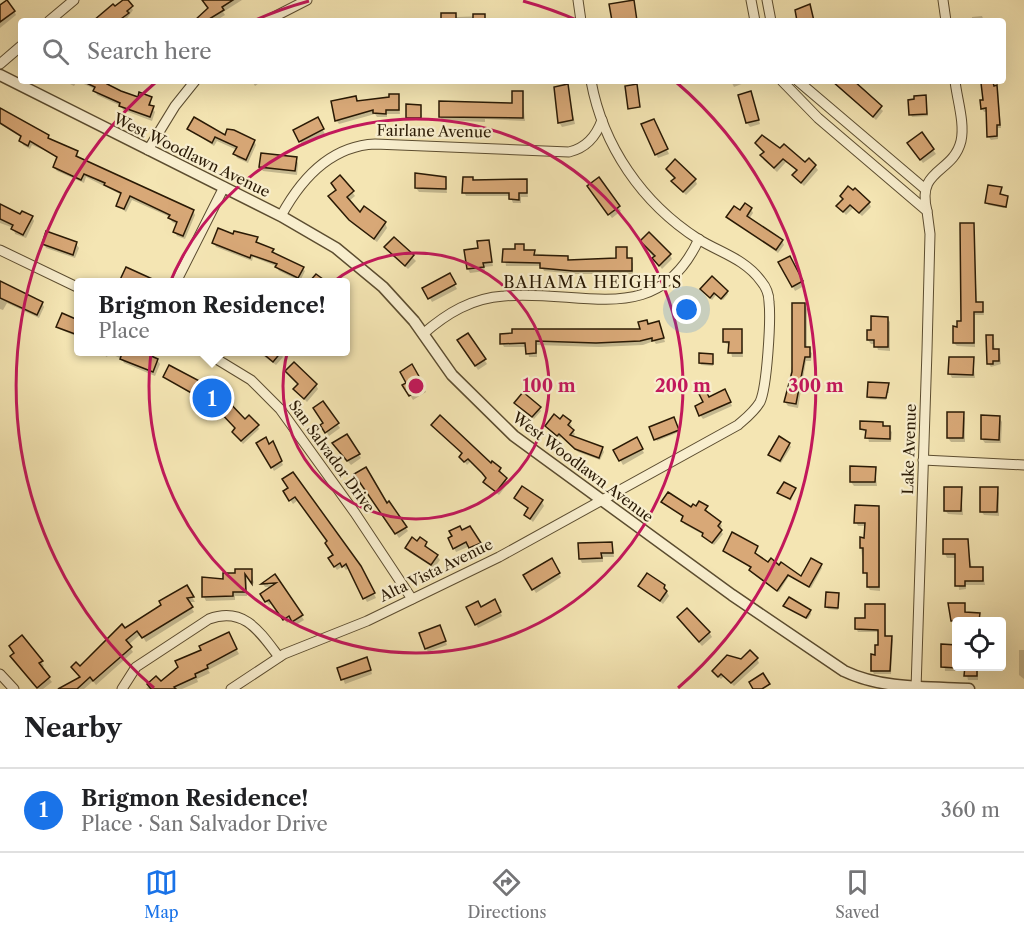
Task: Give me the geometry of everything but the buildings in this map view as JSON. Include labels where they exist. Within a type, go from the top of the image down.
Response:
[{"type":"street","points":[[53,18],[74,0]]},
{"type":"street","points":[[272,18],[307,0]]},
{"type":"street","points":[[578,0],[581,18]]},
{"type":"street","points":[[751,0],[754,18]]},
{"type":"street","points":[[767,0],[770,18]]},
{"type":"street","points":[[943,0],[946,18]]},
{"type":"street","points":[[0,64],[18,49]]},
{"type":"street","name":"West Woodlawn Avenue","points":[[0,75],[281,216],[319,237],[361,266],[383,287],[423,334],[452,375],[495,419],[533,452],[732,595],[844,671],[873,684],[969,689]]},
{"type":"street","points":[[148,150],[175,106],[193,84]]},
{"type":"street","name":"Alta Vista Avenue","points":[[231,689],[279,657],[412,599],[499,557],[738,425],[756,408],[762,395],[770,309],[766,290],[746,264],[699,239],[667,216],[639,188],[617,153],[602,120],[592,84]]},
{"type":"street","points":[[785,84],[818,118],[927,211]]},
{"type":"street","points":[[802,84],[925,189],[932,175],[954,155],[961,141],[962,125],[955,84]]},
{"type":"street","name":"Fairlane Avenue","points":[[281,216],[304,182],[326,161],[355,146],[375,144],[569,152],[585,146],[596,134],[602,120]]},
{"type":"street","points":[[178,278],[224,187]]},
{"type":"street","name":"Lake Avenue","points":[[916,688],[930,245],[925,189]]},
{"type":"street","points":[[423,334],[455,309],[492,297],[614,298],[652,292],[678,275],[690,259],[699,239]]},
{"type":"street","points":[[0,250],[74,286]]},
{"type":"street","name":"San Salvador Drive","points":[[213,356],[251,380],[280,409],[356,513],[412,599]]},
{"type":"street","points":[[923,460],[1024,465]]},
{"type":"street","points":[[122,689],[136,667],[209,618],[218,615],[231,615],[250,622],[279,657]]},
{"type":"street","points":[[0,674],[14,689]]},
{"type":"place","name":"Brigmon Residence!","points":[[212,398]]},
{"type":"district","name":"BAHAMA HEIGHTS","points":[[593,282]]}]
